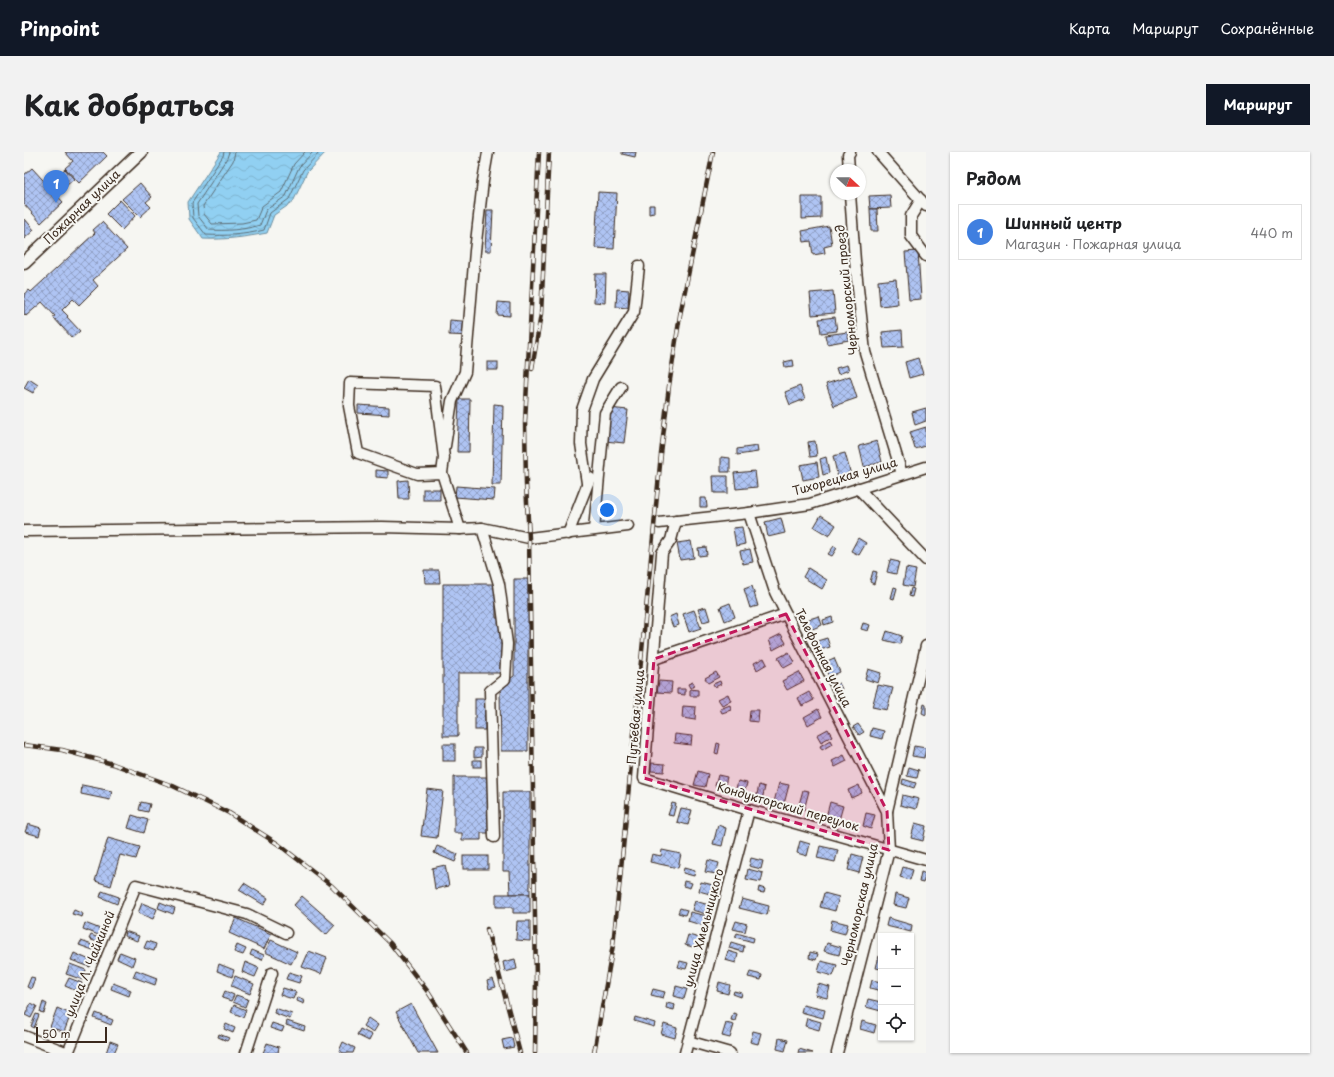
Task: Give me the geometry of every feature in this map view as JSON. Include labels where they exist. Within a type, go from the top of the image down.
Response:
[{"type":"main road","name":"Пожарная улица","points":[[24,263],[141,152]]},
{"type":"street","points":[[460,529],[442,473],[452,401],[465,372],[475,251],[488,152]]},
{"type":"street","points":[[849,164],[848,155],[850,152]]},
{"type":"street","points":[[878,152],[923,203],[910,216],[911,236],[926,256]]},
{"type":"street","name":"Черноморский проезд","points":[[850,200],[855,261],[865,352],[902,474]]},
{"type":"street","points":[[587,483],[581,444],[582,410],[593,379],[634,312],[639,266]]},
{"type":"street","points":[[442,473],[417,474],[358,453],[349,406],[350,382],[435,386],[444,458]]},
{"type":"street","points":[[594,530],[605,413],[621,387]]},
{"type":"street","points":[[568,534],[587,483],[600,460]]},
{"type":"street","name":"Тихорецкая улица","points":[[659,523],[749,513],[810,504],[926,467]]},
{"type":"street","points":[[858,488],[926,560]]},
{"type":"street","name":"Телефонная улица","points":[[749,513],[775,592],[887,810]]},
{"type":"street","name":"Путьевая улица","points":[[644,778],[662,553],[671,540],[676,521]]},
{"type":"street","points":[[24,531],[382,527],[460,529],[482,528],[529,538],[628,526]]},
{"type":"street","points":[[482,528],[499,584],[508,644],[506,679],[490,691],[494,837]]},
{"type":"street","points":[[654,659],[786,614]]},
{"type":"street","name":"Черноморская улица","points":[[837,1053],[889,850],[887,810],[926,646]]},
{"type":"street","name":"Кондукторский переулок","points":[[644,778],[748,810],[926,860]]},
{"type":"street","name":"улица Хмельницкого","points":[[685,1053],[748,810]]},
{"type":"street","name":"улица Л. Чайкиной","points":[[68,1053],[136,884],[247,914],[286,933]]},
{"type":"street","points":[[246,1053],[272,973]]},
{"type":"street","points":[[24,1036],[68,1053]]},
{"type":"street","points":[[688,1041],[730,1053]]},
{"type":"highlighted area","points":[[786,614],[887,811],[889,850],[644,778],[654,659]]},
{"type":"water","points":[[221,152],[326,152],[307,172],[293,202],[274,215],[267,233],[235,238],[203,239],[189,219],[188,202]]},
{"type":"building","points":[[65,152],[103,152],[107,156],[79,183],[65,168],[73,161]]},
{"type":"building","points":[[622,152],[636,152],[635,157],[622,154]]},
{"type":"building","points":[[32,168],[63,202],[41,223],[24,204],[24,175]]},
{"type":"building","points":[[65,169],[74,179],[66,186],[57,176]]},
{"type":"building","points":[[140,183],[152,197],[146,202],[151,207],[140,217],[122,199]]},
{"type":"building","points":[[598,192],[617,193],[614,249],[595,248]]},
{"type":"building","points":[[890,195],[891,208],[870,209],[869,196]]},
{"type":"building","points":[[802,197],[821,197],[821,218],[802,219]]},
{"type":"building","points":[[120,200],[135,216],[122,230],[106,214]]},
{"type":"building","points":[[649,205],[654,205],[654,213],[649,214]]},
{"type":"building","points":[[870,209],[877,209],[878,231],[871,231]]},
{"type":"building","points":[[487,210],[493,210],[491,251],[485,251]]},
{"type":"building","points":[[25,219],[34,230],[24,239],[24,220]]},
{"type":"building","points":[[102,222],[127,249],[93,280],[98,286],[79,305],[73,299],[62,310],[80,331],[72,338],[42,302],[26,316],[24,314],[24,294],[29,290],[31,292],[95,233],[93,230]]},
{"type":"building","points":[[829,226],[832,245],[824,247],[825,253],[813,255],[811,241],[804,242],[802,231]]},
{"type":"building","points":[[918,251],[921,299],[909,300],[905,252]]},
{"type":"building","points":[[595,274],[606,274],[605,303],[594,302]]},
{"type":"building","points":[[896,279],[898,304],[880,306],[878,281]]},
{"type":"building","points":[[617,289],[629,290],[628,308],[616,307]]},
{"type":"building","points":[[833,291],[835,313],[812,315],[810,293]]},
{"type":"building","points":[[498,302],[510,303],[510,316],[497,315]]},
{"type":"building","points":[[835,317],[837,331],[821,333],[819,319]]},
{"type":"building","points":[[450,320],[473,322],[472,336],[449,335]]},
{"type":"building","points":[[902,330],[903,347],[884,348],[882,332]]},
{"type":"building","points":[[848,332],[849,340],[827,344],[825,335]]},
{"type":"building","points":[[918,358],[923,374],[909,378],[905,362]]},
{"type":"building","points":[[793,360],[794,366],[785,367],[784,362]]},
{"type":"building","points":[[487,362],[498,362],[498,370],[487,370]]},
{"type":"building","points":[[847,365],[849,370],[838,374],[836,368]]},
{"type":"building","points":[[850,376],[857,398],[834,406],[826,384]]},
{"type":"building","points":[[29,379],[38,385],[33,393],[24,388]]},
{"type":"building","points":[[800,386],[805,399],[790,405],[785,392]]},
{"type":"building","points":[[459,399],[470,399],[469,452],[457,452]]},
{"type":"building","points":[[494,404],[503,405],[501,485],[492,485]]},
{"type":"building","points":[[358,405],[389,407],[389,415],[358,413]]},
{"type":"building","points":[[609,408],[628,410],[624,443],[605,441]]},
{"type":"building","points":[[926,408],[926,421],[915,425],[912,412]]},
{"type":"building","points":[[926,427],[926,446],[915,449],[910,432]]},
{"type":"building","points":[[815,441],[817,456],[810,457],[808,442]]},
{"type":"building","points":[[877,441],[882,462],[864,467],[859,446]]},
{"type":"building","points":[[757,446],[758,452],[737,455],[737,449]]},
{"type":"building","points":[[845,453],[851,475],[838,478],[833,456]]},
{"type":"building","points":[[721,457],[730,458],[730,472],[721,472]]},
{"type":"building","points":[[826,457],[829,473],[823,475],[820,459]]},
{"type":"building","points":[[817,462],[819,477],[803,480],[800,465]]},
{"type":"building","points":[[376,470],[388,471],[388,478],[376,477]]},
{"type":"building","points":[[755,471],[757,487],[736,489],[734,473]]},
{"type":"building","points":[[713,476],[728,476],[728,493],[714,493]]},
{"type":"building","points":[[408,480],[409,499],[399,499],[398,481]]},
{"type":"building","points":[[456,486],[495,489],[494,500],[455,497]]},
{"type":"building","points":[[423,489],[440,489],[440,500],[423,500]]},
{"type":"building","points":[[700,498],[706,498],[707,507],[700,507]]},
{"type":"building","points":[[821,515],[836,525],[829,536],[814,527]]},
{"type":"building","points":[[781,518],[785,533],[768,537],[765,522]]},
{"type":"building","points":[[742,527],[745,544],[736,546],[733,528]]},
{"type":"building","points":[[858,538],[866,543],[859,555],[851,551]]},
{"type":"building","points":[[691,541],[694,558],[680,560],[677,543]]},
{"type":"building","points":[[834,546],[837,548],[832,556],[828,554]]},
{"type":"building","points":[[706,547],[707,555],[699,556],[698,548]]},
{"type":"building","points":[[750,549],[753,562],[743,564],[740,551]]},
{"type":"building","points":[[890,560],[899,562],[896,574],[887,572]]},
{"type":"building","points":[[808,568],[827,580],[822,589],[803,577]]},
{"type":"building","points":[[906,568],[916,570],[913,587],[903,585]]},
{"type":"building","points":[[424,570],[439,570],[440,583],[425,583]]},
{"type":"building","points":[[873,571],[877,572],[874,584],[870,582]]},
{"type":"building","points":[[514,579],[528,579],[528,751],[501,751],[500,692],[508,680],[514,676]]},
{"type":"building","points":[[443,584],[496,584],[496,618],[501,618],[502,673],[458,673],[458,736],[443,736]]},
{"type":"building","points":[[752,586],[758,606],[750,608],[744,589]]},
{"type":"building","points":[[894,587],[897,588],[894,599],[891,598]]},
{"type":"building","points":[[911,588],[914,589],[912,597],[909,596]]},
{"type":"building","points":[[730,603],[735,617],[725,621],[720,607]]},
{"type":"building","points":[[706,607],[710,620],[703,622],[698,609]]},
{"type":"building","points":[[694,610],[701,628],[689,632],[683,614]]},
{"type":"building","points":[[676,614],[679,625],[673,627],[669,617]]},
{"type":"building","points":[[819,616],[822,625],[810,630],[806,620]]},
{"type":"building","points":[[832,617],[833,622],[824,625],[823,620]]},
{"type":"building","points":[[863,623],[870,625],[868,631],[861,629]]},
{"type":"building","points":[[887,631],[902,636],[900,644],[884,640]]},
{"type":"building","points":[[781,634],[786,643],[773,650],[769,640]]},
{"type":"building","points":[[827,638],[830,647],[817,651],[814,642]]},
{"type":"building","points":[[789,652],[795,662],[784,668],[778,658]]},
{"type":"building","points":[[764,658],[767,664],[757,670],[754,663]]},
{"type":"building","points":[[834,658],[840,672],[829,677],[823,663]]},
{"type":"building","points":[[868,669],[881,673],[878,683],[865,679]]},
{"type":"building","points":[[716,672],[719,677],[708,683],[705,678]]},
{"type":"building","points":[[799,672],[804,681],[787,690],[782,681]]},
{"type":"building","points":[[659,681],[672,682],[671,693],[657,692]]},
{"type":"building","points":[[720,681],[721,684],[715,687],[713,684]]},
{"type":"building","points":[[693,682],[695,686],[690,688],[688,684]]},
{"type":"building","points":[[839,683],[842,689],[838,691],[834,685]]},
{"type":"building","points":[[878,685],[893,688],[887,710],[872,707]]},
{"type":"building","points":[[677,689],[685,689],[685,695],[677,694]]},
{"type":"building","points":[[690,689],[698,690],[698,696],[690,696]]},
{"type":"building","points":[[809,692],[814,700],[802,706],[798,698]]},
{"type":"building","points":[[728,694],[731,701],[722,705],[718,699]]},
{"type":"building","points":[[475,699],[485,699],[485,730],[475,730]]},
{"type":"building","points":[[924,704],[926,705],[926,715],[922,713]]},
{"type":"building","points":[[730,705],[731,710],[722,713],[720,709]]},
{"type":"building","points":[[683,706],[696,707],[695,720],[682,718]]},
{"type":"building","points":[[818,709],[822,717],[808,725],[804,717]]},
{"type":"building","points":[[750,710],[759,710],[758,722],[749,721]]},
{"type":"building","points":[[858,724],[864,732],[859,735],[853,727]]},
{"type":"building","points":[[872,728],[884,731],[882,739],[870,736]]},
{"type":"building","points":[[828,729],[832,736],[821,742],[817,735]]},
{"type":"building","points":[[675,734],[692,736],[691,745],[674,743]]},
{"type":"building","points":[[830,740],[832,744],[822,750],[820,746]]},
{"type":"building","points":[[717,743],[720,744],[718,754],[715,753]]},
{"type":"building","points":[[443,744],[455,744],[455,761],[443,761]]},
{"type":"building","points":[[914,746],[926,748],[924,758],[912,756]]},
{"type":"building","points":[[474,748],[482,748],[482,757],[474,758]]},
{"type":"building","points":[[844,755],[847,761],[835,767],[832,761]]},
{"type":"building","points":[[473,760],[481,760],[481,767],[473,767]]},
{"type":"building","points":[[651,763],[665,764],[664,772],[651,771]]},
{"type":"building","points":[[909,767],[919,770],[917,778],[907,776]]},
{"type":"building","points":[[698,771],[708,774],[705,787],[694,785]]},
{"type":"building","points":[[718,775],[727,777],[724,789],[715,786]]},
{"type":"building","points":[[454,777],[490,777],[490,833],[481,833],[481,840],[462,840],[462,833],[454,833]]},
{"type":"building","points":[[903,779],[916,783],[914,788],[902,784]]},
{"type":"building","points":[[738,781],[747,783],[744,794],[735,792]]},
{"type":"building","points":[[779,783],[789,785],[784,804],[774,802]]},
{"type":"building","points":[[82,785],[112,791],[110,800],[81,794]]},
{"type":"building","points":[[759,785],[765,787],[762,800],[756,799]]},
{"type":"building","points":[[859,785],[862,793],[851,798],[848,790]]},
{"type":"building","points":[[427,789],[443,791],[437,838],[421,836]]},
{"type":"building","points":[[803,790],[809,791],[804,810],[798,808]]},
{"type":"building","points":[[503,792],[530,792],[530,894],[510,894],[509,871],[503,871]]},
{"type":"building","points":[[902,795],[919,799],[916,809],[900,805]]},
{"type":"building","points":[[141,802],[150,804],[148,812],[139,810]]},
{"type":"building","points":[[830,802],[843,806],[839,820],[826,817]]},
{"type":"building","points":[[672,803],[676,804],[673,816],[668,815]]},
{"type":"building","points":[[681,808],[692,810],[688,825],[677,822]]},
{"type":"building","points":[[866,813],[875,815],[871,829],[863,826]]},
{"type":"building","points":[[132,815],[148,820],[144,833],[128,828]]},
{"type":"building","points":[[915,823],[926,826],[923,841],[911,838]]},
{"type":"building","points":[[28,824],[41,828],[39,836],[25,832]]},
{"type":"building","points":[[718,825],[726,828],[722,846],[713,844]]},
{"type":"building","points":[[108,838],[140,847],[136,859],[120,855],[111,886],[95,881]]},
{"type":"building","points":[[800,841],[810,844],[807,856],[797,853]]},
{"type":"building","points":[[437,846],[458,854],[455,862],[434,853]]},
{"type":"building","points":[[820,846],[838,850],[835,862],[817,858]]},
{"type":"building","points":[[662,850],[681,854],[678,868],[650,862],[652,854],[661,856]]},
{"type":"building","points":[[852,854],[863,857],[859,873],[848,870]]},
{"type":"building","points":[[463,856],[488,856],[488,869],[463,869]]},
{"type":"building","points":[[751,858],[763,861],[761,869],[749,866]]},
{"type":"building","points":[[708,860],[719,863],[716,874],[705,872]]},
{"type":"building","points":[[445,865],[449,886],[435,889],[432,868]]},
{"type":"building","points":[[903,867],[913,870],[910,880],[900,877]]},
{"type":"building","points":[[684,868],[695,871],[694,876],[683,873]]},
{"type":"building","points":[[748,869],[763,873],[761,882],[746,879]]},
{"type":"building","points":[[921,872],[926,874],[923,883],[919,882]]},
{"type":"building","points":[[684,881],[692,883],[690,888],[683,886]]},
{"type":"building","points":[[701,882],[713,885],[710,894],[699,891]]},
{"type":"building","points":[[244,883],[268,898],[264,905],[239,890]]},
{"type":"building","points":[[759,887],[765,889],[764,893],[758,892]]},
{"type":"building","points":[[102,891],[119,897],[117,904],[100,897]]},
{"type":"building","points":[[824,893],[839,897],[835,911],[820,907]]},
{"type":"building","points":[[496,894],[530,894],[530,913],[513,913],[513,907],[496,907]]},
{"type":"building","points":[[895,894],[909,898],[906,908],[893,905]]},
{"type":"building","points":[[302,896],[335,925],[326,935],[294,905]]},
{"type":"building","points":[[742,899],[769,906],[767,915],[739,908]]},
{"type":"building","points":[[695,901],[709,905],[706,914],[692,910]]},
{"type":"building","points":[[160,902],[175,908],[173,914],[158,908]]},
{"type":"building","points":[[142,903],[157,909],[153,919],[138,913]]},
{"type":"building","points":[[680,908],[687,910],[685,915],[678,913]]},
{"type":"building","points":[[74,910],[83,914],[82,917],[72,914]]},
{"type":"building","points":[[690,912],[707,916],[704,926],[688,921]]},
{"type":"building","points":[[236,918],[271,934],[264,949],[229,933]]},
{"type":"building","points":[[888,918],[912,925],[911,932],[886,926]]},
{"type":"building","points":[[832,920],[848,924],[845,934],[830,930]]},
{"type":"building","points":[[517,921],[530,921],[530,941],[516,940]]},
{"type":"building","points":[[736,921],[747,924],[745,932],[733,929]]},
{"type":"building","points":[[85,923],[103,930],[101,936],[83,929]]},
{"type":"building","points":[[125,931],[139,936],[137,941],[124,936]]},
{"type":"building","points":[[737,933],[754,938],[753,942],[735,937]]},
{"type":"building","points":[[91,935],[99,938],[97,942],[89,939]]},
{"type":"building","points":[[688,935],[700,938],[697,948],[685,945]]},
{"type":"building","points":[[271,940],[297,952],[291,964],[265,952]]},
{"type":"building","points":[[81,941],[95,946],[93,950],[79,945]]},
{"type":"building","points":[[147,941],[156,944],[154,951],[144,948]]},
{"type":"building","points":[[731,942],[744,946],[743,952],[729,948]]},
{"type":"building","points":[[827,943],[841,947],[839,955],[824,951]]},
{"type":"building","points":[[237,945],[246,949],[243,955],[234,952]]},
{"type":"building","points":[[252,950],[264,955],[262,960],[250,955]]},
{"type":"building","points":[[309,951],[327,958],[321,974],[302,967]]},
{"type":"building","points":[[728,951],[738,954],[736,963],[725,960]]},
{"type":"building","points":[[120,952],[135,958],[132,966],[117,959]]},
{"type":"building","points":[[810,952],[818,954],[816,960],[809,958]]},
{"type":"building","points":[[74,953],[92,961],[90,967],[71,960]]},
{"type":"building","points":[[515,959],[517,969],[505,972],[503,962]]},
{"type":"building","points":[[680,961],[688,963],[686,969],[678,967]]},
{"type":"building","points":[[821,961],[837,965],[833,976],[818,972]]},
{"type":"building","points":[[245,962],[259,968],[255,977],[242,972]]},
{"type":"building","points":[[70,964],[86,970],[83,980],[66,974]]},
{"type":"building","points":[[219,964],[234,970],[232,977],[217,971]]},
{"type":"building","points":[[136,970],[157,978],[155,985],[133,977]]},
{"type":"building","points":[[289,972],[302,976],[299,983],[286,979]]},
{"type":"building","points":[[750,972],[762,975],[761,980],[748,977]]},
{"type":"building","points":[[235,976],[254,984],[250,994],[231,986]]},
{"type":"building","points":[[31,977],[35,978],[31,989],[27,987]]},
{"type":"building","points":[[69,978],[82,983],[79,992],[65,986]]},
{"type":"building","points":[[493,979],[496,987],[489,989],[487,981]]},
{"type":"building","points":[[872,980],[878,981],[878,990],[870,988]]},
{"type":"building","points":[[719,982],[730,985],[728,994],[717,991]]},
{"type":"building","points":[[113,983],[131,990],[129,996],[111,989]]},
{"type":"building","points":[[818,984],[830,987],[827,998],[815,995]]},
{"type":"building","points":[[676,986],[687,989],[684,999],[674,996]]},
{"type":"building","points":[[283,988],[296,992],[293,999],[280,995]]},
{"type":"building","points":[[653,989],[665,992],[663,998],[651,995]]},
{"type":"building","points":[[225,991],[234,995],[231,1001],[222,998]]},
{"type":"building","points":[[734,991],[742,993],[741,997],[733,994]]},
{"type":"building","points":[[236,995],[248,999],[245,1007],[233,1002]]},
{"type":"building","points":[[298,997],[305,1000],[304,1004],[297,1001]]},
{"type":"building","points":[[868,999],[878,1001],[878,1010],[866,1007]]},
{"type":"building","points":[[43,1002],[47,1004],[44,1013],[40,1012]]},
{"type":"building","points":[[31,1003],[37,1006],[31,1018],[25,1015]]},
{"type":"building","points":[[667,1003],[675,1005],[674,1010],[666,1008]]},
{"type":"building","points":[[411,1004],[438,1053],[418,1053],[396,1012]]},
{"type":"building","points":[[234,1005],[246,1010],[243,1017],[231,1012]]},
{"type":"building","points":[[803,1005],[825,1010],[823,1018],[801,1012]]},
{"type":"building","points":[[57,1008],[71,1014],[64,1032],[50,1027]]},
{"type":"building","points":[[275,1008],[292,1014],[290,1019],[274,1013]]},
{"type":"building","points":[[96,1013],[113,1020],[111,1025],[94,1018]]},
{"type":"building","points":[[733,1013],[737,1014],[735,1021],[731,1020]]},
{"type":"building","points":[[36,1014],[39,1015],[34,1028],[31,1026]]},
{"type":"building","points":[[635,1017],[655,1023],[654,1027],[634,1021]]},
{"type":"building","points":[[368,1018],[378,1025],[373,1033],[363,1026]]},
{"type":"building","points":[[807,1018],[821,1022],[819,1030],[805,1026]]},
{"type":"building","points":[[287,1021],[305,1027],[304,1031],[286,1025]]},
{"type":"building","points":[[862,1021],[876,1025],[874,1033],[860,1029]]},
{"type":"building","points":[[272,1023],[284,1027],[282,1032],[270,1028]]},
{"type":"building","points":[[726,1023],[734,1025],[730,1038],[722,1036]]},
{"type":"building","points":[[226,1024],[235,1028],[233,1033],[224,1029]]},
{"type":"building","points":[[664,1024],[677,1028],[675,1038],[661,1034]]},
{"type":"building","points":[[360,1029],[372,1035],[369,1041],[357,1035]]},
{"type":"building","points":[[753,1031],[761,1033],[758,1044],[750,1042]]},
{"type":"building","points":[[219,1034],[229,1038],[227,1041],[218,1037]]},
{"type":"building","points":[[512,1038],[514,1047],[504,1049],[502,1040]]},
{"type":"building","points":[[779,1038],[788,1040],[785,1051],[777,1049]]},
{"type":"building","points":[[110,1041],[118,1044],[114,1053],[106,1053]]},
{"type":"building","points":[[343,1042],[355,1048],[353,1053],[344,1053],[339,1051]]},
{"type":"building","points":[[267,1043],[279,1047],[278,1053],[263,1053]]},
{"type":"building","points":[[799,1049],[813,1053],[798,1053]]},
{"type":"railway","points":[[535,1053],[536,981],[529,538],[525,422],[539,152]]},
{"type":"railway","points":[[532,369],[541,314],[549,152]]},
{"type":"railway","points":[[594,1053],[613,945],[669,386],[680,315],[713,152]]},
{"type":"railway","points":[[24,745],[62,750],[113,764],[173,786],[229,813],[278,844],[332,886],[390,943],[428,992],[467,1053]]},
{"type":"railway","points":[[487,929],[520,1053]]},
{"type":"place","name":"Шинный центр","points":[[56,203]]}]
